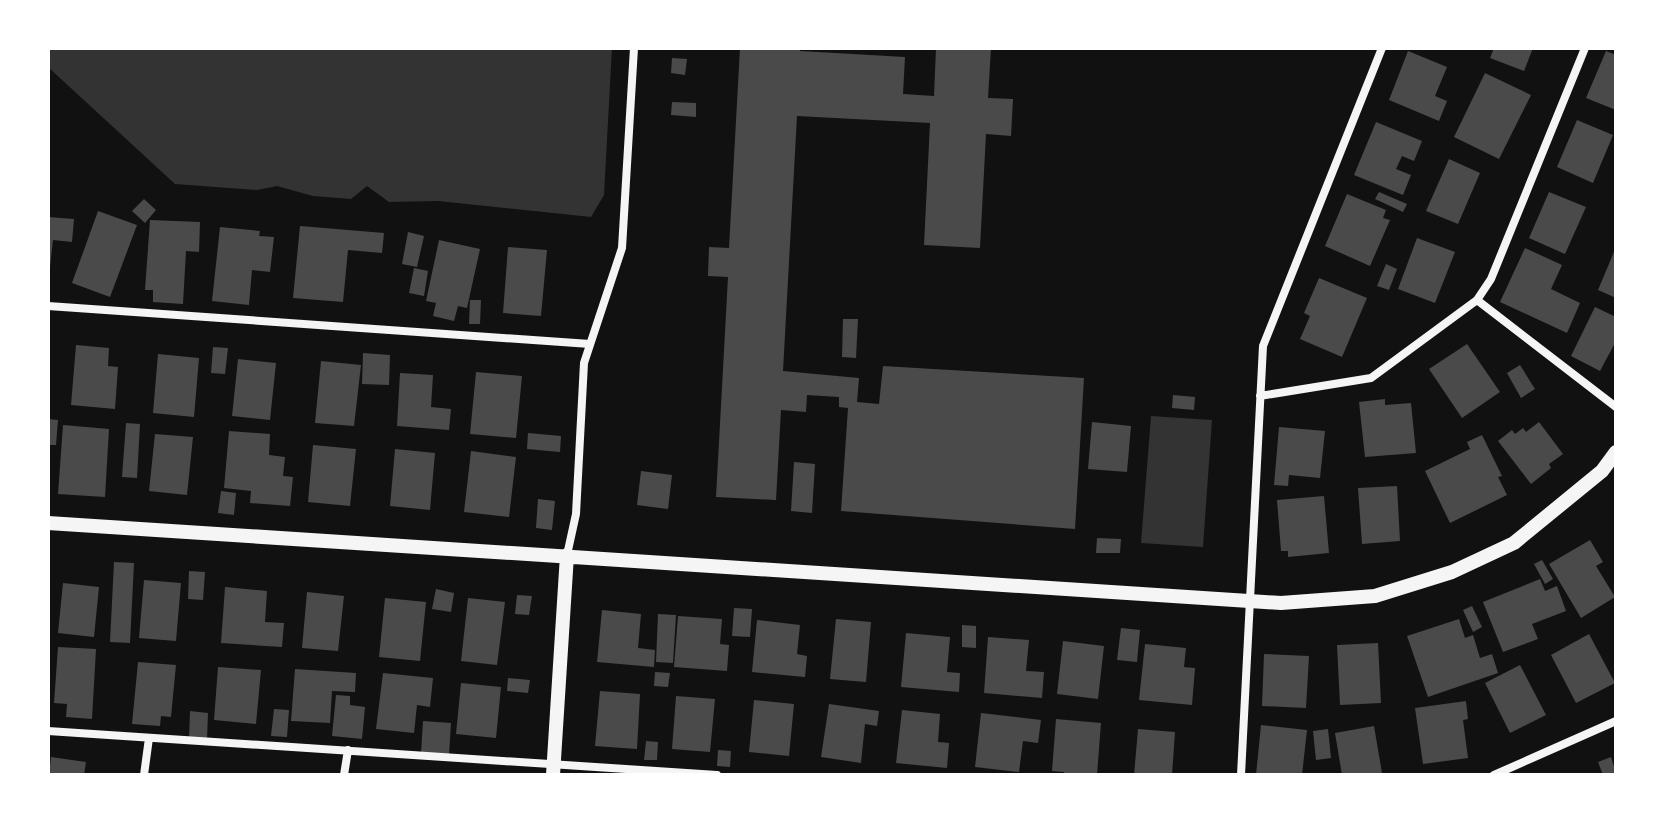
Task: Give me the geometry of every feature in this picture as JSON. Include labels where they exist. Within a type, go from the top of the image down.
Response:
[{"type":"street","points":[[554,769],[567,555],[576,514],[584,363],[622,248],[634,48]]},
{"type":"street","points":[[1241,775],[1263,346],[1382,48]]},
{"type":"street","points":[[1260,396],[1371,378],[1477,300],[1491,279],[1585,48]]},
{"type":"street","points":[[1477,300],[1616,407]]},
{"type":"street","points":[[48,306],[590,344]]},
{"type":"street","points":[[48,523],[1281,603],[1375,596],[1452,572],[1514,543],[1602,471],[1616,452]]},
{"type":"street","points":[[1494,775],[1616,721]]},
{"type":"street","points":[[48,731],[348,750],[554,769],[717,775]]},
{"type":"street","points":[[144,775],[149,738]]},
{"type":"street","points":[[344,775],[348,750]]},
{"type":"shaded area","points":[[48,48],[612,48],[604,195],[591,217],[438,201],[389,202],[367,186],[351,199],[313,196],[277,186],[257,190],[175,184],[48,67]]},
{"type":"shaded area","points":[[1151,416],[1212,420],[1203,547],[1141,543]]},
{"type":"building","points":[[740,48],[800,48],[800,51],[905,57],[903,94],[934,96],[936,48],[991,48],[988,98],[1013,99],[1011,136],[986,134],[980,248],[924,245],[930,123],[797,116],[783,371],[859,378],[857,402],[879,404],[883,366],[1084,378],[1075,529],[841,511],[848,408],[839,407],[839,397],[807,395],[806,412],[781,410],[776,500],[716,497],[728,277],[708,276],[709,247],[729,248]]},
{"type":"building","points":[[1494,48],[1533,48],[1524,71],[1490,58]]},
{"type":"building","points":[[1408,51],[1447,67],[1435,96],[1447,101],[1439,121],[1389,100]]},
{"type":"building","points":[[1606,51],[1616,55],[1616,110],[1586,98]]},
{"type":"building","points":[[672,58],[687,59],[685,75],[671,73]]},
{"type":"building","points":[[1485,73],[1531,95],[1499,159],[1454,137]]},
{"type":"building","points":[[672,102],[696,103],[696,117],[671,115]]},
{"type":"building","points":[[1577,120],[1613,135],[1593,183],[1557,167]]},
{"type":"building","points":[[1376,122],[1422,141],[1414,161],[1402,156],[1396,169],[1411,175],[1403,195],[1354,175]]},
{"type":"building","points":[[1449,159],[1480,173],[1458,224],[1426,211]]},
{"type":"building","points":[[1379,192],[1407,204],[1403,212],[1375,199]]},
{"type":"building","points":[[1549,192],[1586,207],[1565,254],[1529,238]]},
{"type":"building","points":[[1347,194],[1386,210],[1383,218],[1390,220],[1370,266],[1325,246]]},
{"type":"building","points":[[144,199],[156,210],[145,223],[132,211]]},
{"type":"building","points":[[98,211],[137,225],[110,297],[72,283]]},
{"type":"building","points":[[48,217],[74,219],[72,242],[53,240],[50,267],[48,267]]},
{"type":"building","points":[[150,220],[200,222],[199,252],[186,251],[183,304],[153,302],[153,290],[145,290]]},
{"type":"building","points":[[300,226],[384,233],[382,253],[348,250],[343,302],[293,298]]},
{"type":"building","points":[[220,227],[260,231],[259,236],[274,237],[270,272],[252,270],[249,305],[212,301]]},
{"type":"building","points":[[408,232],[424,236],[417,267],[402,264]]},
{"type":"building","points":[[1417,238],[1455,252],[1435,303],[1398,289]]},
{"type":"building","points":[[439,240],[480,249],[467,308],[458,306],[454,321],[433,316],[436,303],[426,301]]},
{"type":"building","points":[[508,247],[547,250],[541,316],[503,313]]},
{"type":"building","points":[[1616,247],[1616,298],[1598,290]]},
{"type":"building","points":[[1525,248],[1562,265],[1551,289],[1580,303],[1567,333],[1500,302]]},
{"type":"building","points":[[1386,264],[1397,269],[1389,290],[1377,286]]},
{"type":"building","points":[[414,268],[428,271],[424,296],[409,293]]},
{"type":"building","points":[[1319,278],[1367,298],[1342,357],[1300,339],[1310,316],[1304,313]]},
{"type":"building","points":[[470,300],[481,300],[480,324],[469,324]]},
{"type":"building","points":[[1595,307],[1616,317],[1616,341],[1600,371],[1571,356]]},
{"type":"building","points":[[843,319],[858,319],[856,358],[842,357]]},
{"type":"building","points":[[1467,344],[1500,392],[1462,418],[1429,369]]},
{"type":"building","points":[[76,345],[109,348],[108,366],[118,367],[115,409],[71,405]]},
{"type":"building","points":[[213,347],[228,348],[225,374],[211,373]]},
{"type":"building","points":[[363,353],[390,355],[389,385],[362,384]]},
{"type":"building","points":[[158,354],[199,358],[194,417],[153,413]]},
{"type":"building","points":[[238,359],[276,363],[270,420],[232,416]]},
{"type":"building","points":[[321,361],[361,365],[354,426],[315,423]]},
{"type":"building","points":[[1520,365],[1535,389],[1521,398],[1507,373]]},
{"type":"building","points":[[476,372],[522,376],[516,438],[470,434]]},
{"type":"building","points":[[400,373],[433,375],[431,407],[451,409],[449,430],[397,426]]},
{"type":"building","points":[[1173,395],[1195,397],[1194,410],[1172,408]]},
{"type":"building","points":[[1385,399],[1385,405],[1411,403],[1416,453],[1365,457],[1359,402]]},
{"type":"building","points":[[48,419],[58,420],[56,445],[48,445]]},
{"type":"building","points":[[1092,422],[1131,426],[1127,472],[1088,469]]},
{"type":"building","points":[[1539,422],[1563,454],[1531,484],[1498,441],[1512,430],[1515,434],[1523,428],[1526,432]]},
{"type":"building","points":[[126,423],[140,424],[137,478],[122,477]]},
{"type":"building","points":[[63,425],[109,429],[105,497],[58,494]]},
{"type":"building","points":[[1279,427],[1325,431],[1320,478],[1289,475],[1288,486],[1274,485]]},
{"type":"building","points":[[229,431],[270,434],[269,455],[285,457],[283,476],[293,477],[290,506],[250,503],[251,491],[224,488]]},
{"type":"building","points":[[528,433],[561,436],[560,452],[527,449]]},
{"type":"building","points":[[155,434],[193,437],[187,495],[149,491]]},
{"type":"building","points":[[1482,435],[1502,476],[1498,477],[1507,495],[1450,523],[1425,471],[1470,449],[1467,442]]},
{"type":"building","points":[[313,445],[356,449],[350,506],[308,502]]},
{"type":"building","points":[[395,449],[435,453],[430,510],[390,506]]},
{"type":"building","points":[[471,451],[516,457],[509,517],[464,512]]},
{"type":"building","points":[[794,462],[815,464],[812,513],[791,511]]},
{"type":"building","points":[[641,471],[672,475],[668,509],[637,505]]},
{"type":"building","points":[[1397,486],[1400,541],[1362,544],[1358,488]]},
{"type":"building","points":[[221,491],[236,493],[234,515],[218,513]]},
{"type":"building","points":[[1324,496],[1329,553],[1288,557],[1288,551],[1281,551],[1277,500]]},
{"type":"building","points":[[538,499],[555,501],[552,530],[536,528]]},
{"type":"building","points":[[1097,538],[1121,539],[1120,553],[1096,553]]},
{"type":"building","points":[[1590,540],[1603,562],[1596,566],[1615,597],[1581,618],[1549,564]]},
{"type":"building","points":[[1542,560],[1553,579],[1545,584],[1534,564]]},
{"type":"building","points":[[114,562],[134,563],[130,643],[110,642]]},
{"type":"building","points":[[189,571],[205,572],[203,600],[188,599]]},
{"type":"building","points":[[1540,579],[1545,591],[1557,586],[1566,611],[1532,624],[1538,639],[1503,652],[1483,602]]},
{"type":"building","points":[[144,580],[181,583],[176,641],[139,638]]},
{"type":"building","points":[[63,583],[99,587],[94,637],[58,633]]},
{"type":"building","points":[[225,587],[267,591],[265,622],[284,623],[282,647],[221,643]]},
{"type":"building","points":[[436,589],[454,593],[451,612],[432,609]]},
{"type":"building","points":[[307,592],[344,596],[338,651],[302,648]]},
{"type":"building","points":[[517,595],[532,596],[529,615],[515,614]]},
{"type":"building","points":[[385,598],[426,602],[420,661],[379,657]]},
{"type":"building","points":[[468,598],[505,602],[497,665],[461,661]]},
{"type":"building","points":[[1472,606],[1482,627],[1473,632],[1463,610]]},
{"type":"building","points":[[734,608],[752,609],[750,637],[732,636]]},
{"type":"building","points":[[602,610],[641,614],[638,648],[655,650],[654,667],[597,662]]},
{"type":"building","points":[[658,614],[676,615],[673,663],[656,662]]},
{"type":"building","points":[[678,616],[722,619],[720,644],[729,645],[727,671],[674,667]]},
{"type":"building","points":[[836,619],[871,622],[866,682],[830,679]]},
{"type":"building","points":[[1459,619],[1465,638],[1473,635],[1480,658],[1492,654],[1498,673],[1428,697],[1407,636]]},
{"type":"building","points":[[757,620],[800,625],[797,654],[807,656],[805,677],[752,672]]},
{"type":"building","points":[[962,625],[976,626],[976,648],[962,647]]},
{"type":"building","points":[[1121,628],[1140,630],[1137,662],[1117,660]]},
{"type":"building","points":[[906,633],[950,637],[947,672],[960,673],[959,692],[901,687]]},
{"type":"building","points":[[1589,634],[1615,683],[1576,703],[1551,655]]},
{"type":"building","points":[[988,637],[1029,640],[1026,671],[1044,672],[1042,698],[984,693]]},
{"type":"building","points":[[1063,641],[1104,646],[1098,699],[1057,694]]},
{"type":"building","points":[[1378,643],[1381,703],[1340,705],[1337,645]]},
{"type":"building","points":[[1145,644],[1186,648],[1184,667],[1195,668],[1192,705],[1139,700]]},
{"type":"building","points":[[58,647],[96,649],[92,719],[66,717],[67,704],[54,703]]},
{"type":"building","points":[[1264,654],[1309,656],[1306,708],[1262,706]]},
{"type":"building","points":[[138,662],[176,665],[171,717],[161,716],[160,726],[132,724]]},
{"type":"building","points":[[1520,665],[1546,715],[1510,733],[1485,683]]},
{"type":"building","points":[[218,667],[261,670],[256,724],[214,720]]},
{"type":"building","points":[[295,669],[356,673],[355,692],[332,691],[330,723],[291,721]]},
{"type":"building","points":[[655,672],[670,673],[668,687],[654,686]]},
{"type":"building","points":[[383,673],[433,678],[430,707],[417,705],[414,733],[376,729]]},
{"type":"building","points":[[508,678],[530,680],[528,693],[507,691]]},
{"type":"building","points":[[461,683],[501,687],[496,738],[456,734]]},
{"type":"building","points":[[600,691],[640,694],[637,749],[595,746]]},
{"type":"building","points":[[336,695],[350,696],[350,705],[365,707],[362,739],[332,736]]},
{"type":"building","points":[[676,696],[715,699],[710,752],[672,749]]},
{"type":"building","points":[[754,700],[794,704],[789,756],[749,752]]},
{"type":"building","points":[[1466,701],[1468,719],[1463,720],[1468,758],[1423,764],[1415,708]]},
{"type":"building","points":[[829,704],[879,711],[877,726],[865,724],[861,763],[821,757]]},
{"type":"building","points":[[274,709],[289,710],[287,737],[271,736]]},
{"type":"building","points":[[902,710],[940,714],[938,742],[949,743],[947,768],[896,763]]},
{"type":"building","points":[[190,711],[208,713],[207,740],[189,739]]},
{"type":"building","points":[[981,713],[1041,720],[1038,743],[1023,741],[1019,772],[975,767]]},
{"type":"building","points":[[1056,719],[1101,723],[1097,775],[1064,775],[1064,772],[1052,771]]},
{"type":"building","points":[[423,721],[451,723],[449,755],[421,753]]},
{"type":"building","points":[[1261,725],[1307,730],[1302,775],[1256,775]]},
{"type":"building","points":[[1374,726],[1382,773],[1342,775],[1335,733]]},
{"type":"building","points":[[1138,729],[1175,732],[1172,775],[1134,775]]},
{"type":"building","points":[[1328,729],[1331,758],[1316,760],[1313,731]]},
{"type":"building","points":[[646,741],[658,742],[657,760],[644,760]]},
{"type":"building","points":[[718,750],[731,751],[730,767],[717,766]]},
{"type":"building","points":[[51,757],[86,762],[84,775],[49,775]]},
{"type":"building","points":[[1611,757],[1616,773],[1603,775],[1598,762]]}]
